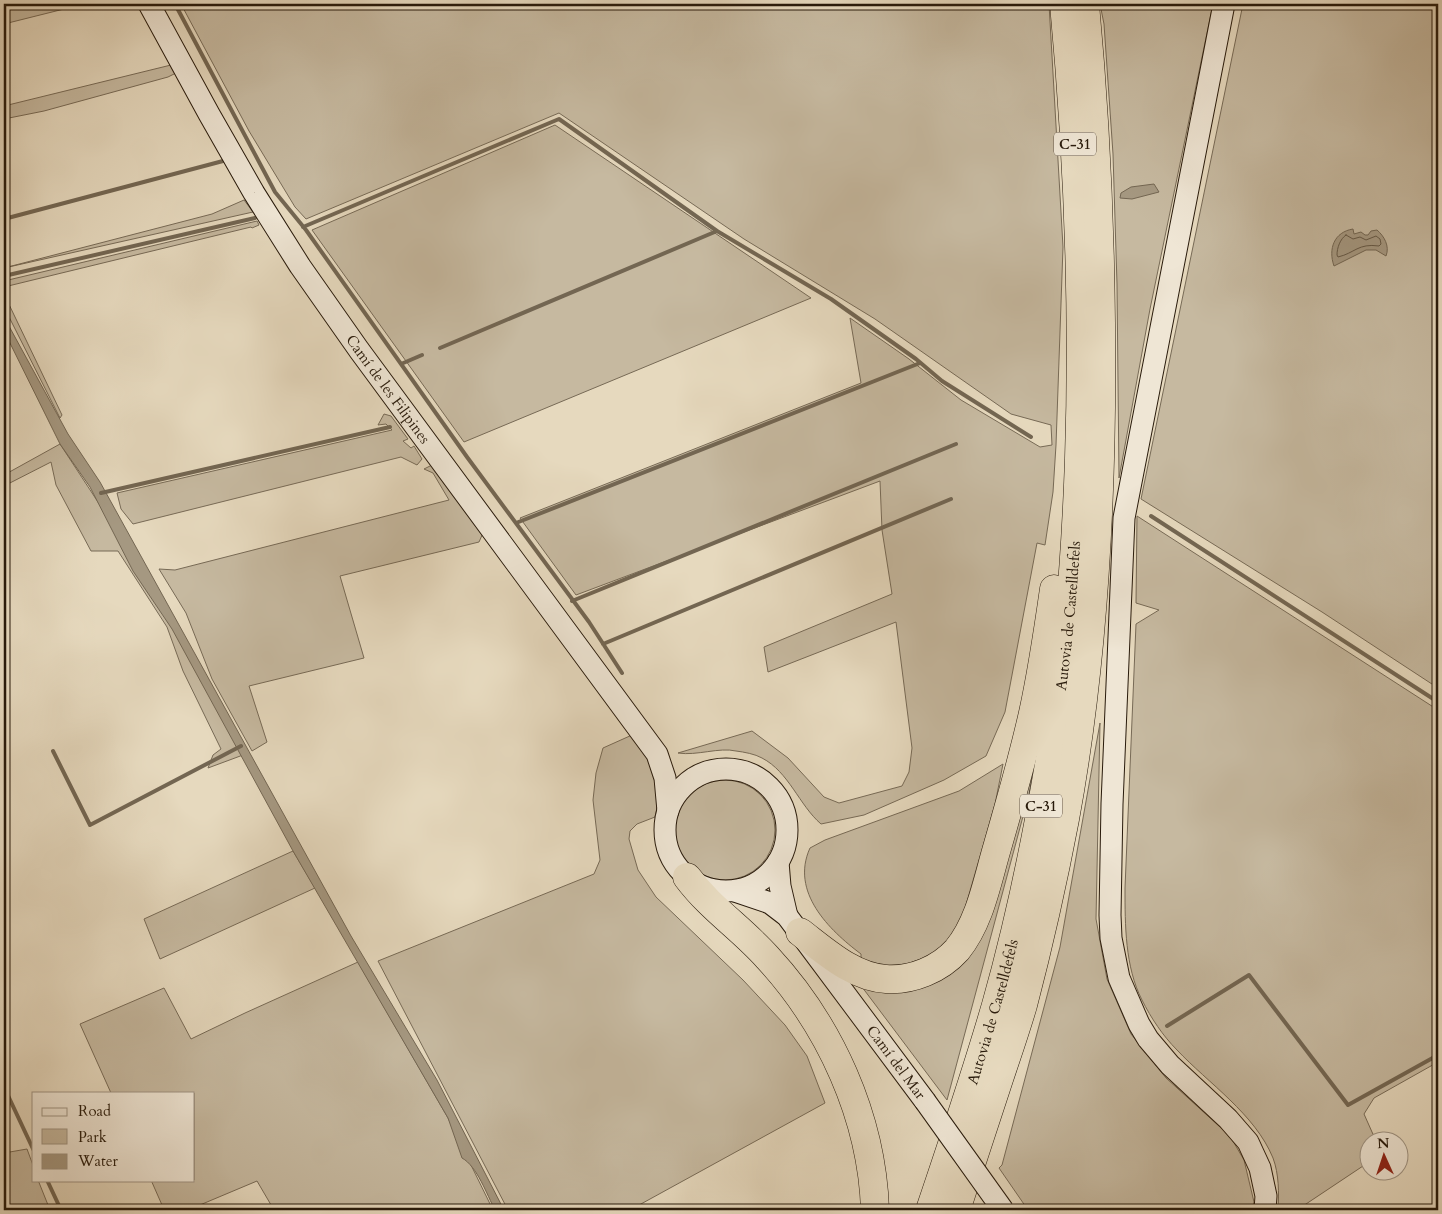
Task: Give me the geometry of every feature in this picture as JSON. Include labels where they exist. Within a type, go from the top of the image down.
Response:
[{"type":"highway","name":"Autovia de Castelldefels","points":[[930,1210],[964,1111],[996,1003],[1019,913],[1040,814],[1056,720],[1067,635],[1078,494],[1081,389],[1078,182],[1064,4]]},
{"type":"highway","name":"Autovia de Castelldefels","points":[[956,1210],[1022,1007],[1044,918],[1064,820],[1080,726],[1089,642],[1100,495],[1102,394],[1101,272],[1097,179],[1085,4]]},
{"type":"highway","points":[[794,924],[849,967],[863,974],[887,979],[909,977],[931,970],[947,959],[967,935],[981,903],[1033,713],[1054,588],[1081,389]]},
{"type":"highway","points":[[687,877],[711,906],[767,956],[792,986],[820,1028],[838,1063],[856,1108],[866,1146],[875,1210]]},
{"type":"main road","name":"Camí de les Filipines","points":[[149,4],[208,114],[249,185],[300,266],[359,350],[657,754]]},
{"type":"main road","points":[[1224,4],[1124,518],[1110,915],[1111,938],[1119,978],[1130,1009],[1148,1040],[1170,1065],[1228,1119],[1248,1142],[1260,1168],[1266,1196],[1265,1210]]},
{"type":"main road","points":[[657,754],[680,768],[706,772]]},
{"type":"main road","points":[[657,754],[665,778],[668,811],[665,830],[666,842],[673,859],[687,877],[709,889],[720,891],[735,891],[756,885],[771,872],[785,846],[788,826],[783,807],[772,789],[753,775],[742,771],[724,769],[706,772],[695,777],[684,785],[668,811]]},
{"type":"main road","name":"Camí del Mar","points":[[778,862],[780,886],[794,924]]},
{"type":"main road","name":"Camí del Mar","points":[[735,891],[770,903],[794,924],[926,1102],[1003,1210]]},
{"type":"green space","points":[[4,4],[84,4],[4,24]]},
{"type":"green space","points":[[181,4],[1049,4],[1063,247],[1053,492],[1045,545],[1037,543],[1005,712],[986,756],[944,780],[864,815],[821,824],[806,808],[780,772],[759,757],[729,750],[678,753],[752,731],[788,758],[824,797],[839,803],[902,786],[909,772],[912,748],[896,622],[768,672],[764,647],[892,594],[882,530],[880,481],[576,595],[520,518],[861,383],[850,318],[909,359],[961,400],[1040,447],[1052,445],[1051,425],[1011,414],[875,319],[744,239],[559,113],[306,219],[295,207],[249,131]]},
{"type":"green space","points":[[1100,4],[1213,4],[1150,309],[1119,478],[1117,284],[1113,154],[1104,24]]},
{"type":"green space","points":[[1243,4],[1438,4],[1438,688],[1322,612],[1141,499]]},
{"type":"green space","points":[[171,65],[176,73],[168,77],[44,111],[4,119],[4,106]]},
{"type":"green space","points":[[555,125],[811,298],[464,442],[312,230]]},
{"type":"green space","points":[[244,200],[253,212],[4,268],[212,214]]},
{"type":"green space","points":[[257,221],[259,225],[252,228],[4,287],[4,281]]},
{"type":"green space","points":[[4,294],[62,415],[60,418],[4,307]]},
{"type":"green space","points":[[384,414],[391,416],[408,439],[403,441],[411,448],[414,446],[422,459],[417,465],[401,457],[133,524],[121,509],[117,493],[392,430],[386,424],[378,425]]},
{"type":"green space","points":[[60,444],[132,554],[243,755],[208,768],[213,755],[221,749],[183,671],[167,627],[118,551],[91,551],[56,485],[51,462],[4,486],[4,475]]},
{"type":"green space","points":[[432,465],[483,533],[479,542],[340,576],[364,658],[249,686],[267,742],[252,751],[212,679],[186,613],[159,569],[175,570],[449,500],[433,473],[424,469]]},
{"type":"green space","points":[[1137,516],[1438,710],[1438,1062],[1374,1098],[1364,1114],[1372,1132],[1360,1132],[1360,1168],[1297,1210],[1278,1210],[1276,1170],[1273,1158],[1265,1142],[1243,1113],[1167,1039],[1146,1007],[1132,974],[1127,946],[1125,888],[1136,624],[1159,610],[1136,603]]},
{"type":"green space","points":[[1051,660],[1029,794],[947,1100],[859,983],[951,967]]},
{"type":"green space","points":[[1100,723],[1096,919],[1107,979],[1131,1034],[1166,1078],[1230,1136],[1244,1160],[1254,1202],[1252,1210],[1028,1210],[999,1168],[1002,1165],[1060,947]]},
{"type":"green space","points":[[632,735],[655,768],[659,798],[655,817],[637,824],[630,831],[629,839],[638,870],[656,897],[743,980],[785,1025],[807,1056],[825,1103],[630,1210],[508,1210],[378,961],[594,874],[600,860],[593,800],[596,773],[603,748]]},
{"type":"green space","points":[[1003,764],[995,804],[959,929],[933,955],[906,964],[879,966],[861,963],[861,954],[826,922],[809,895],[805,880],[805,864],[810,848],[825,840],[959,791]]},
{"type":"green space","points":[[725,780],[735,781],[753,788],[767,802],[774,820],[774,840],[767,858],[753,872],[735,879],[725,880],[715,879],[697,872],[683,858],[676,840],[675,830],[676,820],[683,802],[697,788],[715,781]]},
{"type":"green space","points":[[293,851],[315,888],[160,959],[144,919]]},
{"type":"green space","points":[[358,962],[448,1118],[493,1210],[274,1210],[257,1181],[188,1210],[151,1210],[162,1205],[152,1182],[195,1182],[195,1092],[111,1092],[80,1024],[164,988],[191,1039]]},
{"type":"green space","points":[[27,1149],[32,1163],[32,1182],[39,1182],[50,1210],[4,1210],[4,1153]]},
{"type":"water","points":[[1154,184],[1159,192],[1132,199],[1120,198],[1121,193],[1131,187]]},
{"type":"water","points":[[1353,229],[1354,234],[1361,232],[1365,235],[1377,230],[1386,242],[1386,256],[1376,250],[1366,250],[1334,266],[1332,248],[1334,242],[1341,234]]},
{"type":"water","points":[[4,317],[68,434],[100,482],[351,936],[437,1080],[504,1210],[495,1210],[477,1174],[462,1158],[448,1118],[293,851],[172,629],[133,571],[90,487],[60,444],[4,331]]},
{"type":"waterway","points":[[175,4],[275,192],[306,230],[467,457],[589,622],[622,673]]},
{"type":"waterway","points":[[303,227],[559,119],[717,231],[831,299],[916,359],[942,381],[1031,437]]},
{"type":"waterway","points":[[4,219],[223,161]]},
{"type":"waterway","points":[[4,276],[255,218]]},
{"type":"waterway","points":[[440,348],[717,231]]},
{"type":"waterway","points":[[401,364],[422,355]]},
{"type":"waterway","points":[[516,523],[920,363]]},
{"type":"waterway","points":[[101,493],[390,427]]},
{"type":"waterway","points":[[572,601],[956,444]]},
{"type":"waterway","points":[[603,644],[951,499]]},
{"type":"waterway","points":[[1151,516],[1438,702]]},
{"type":"waterway","points":[[53,751],[90,825],[241,746]]},
{"type":"waterway","points":[[1167,1026],[1249,975],[1348,1105],[1438,1055]]},
{"type":"waterway","points":[[4,1087],[32,1147]]},
{"type":"waterway","points":[[48,1182],[61,1210]]}]
